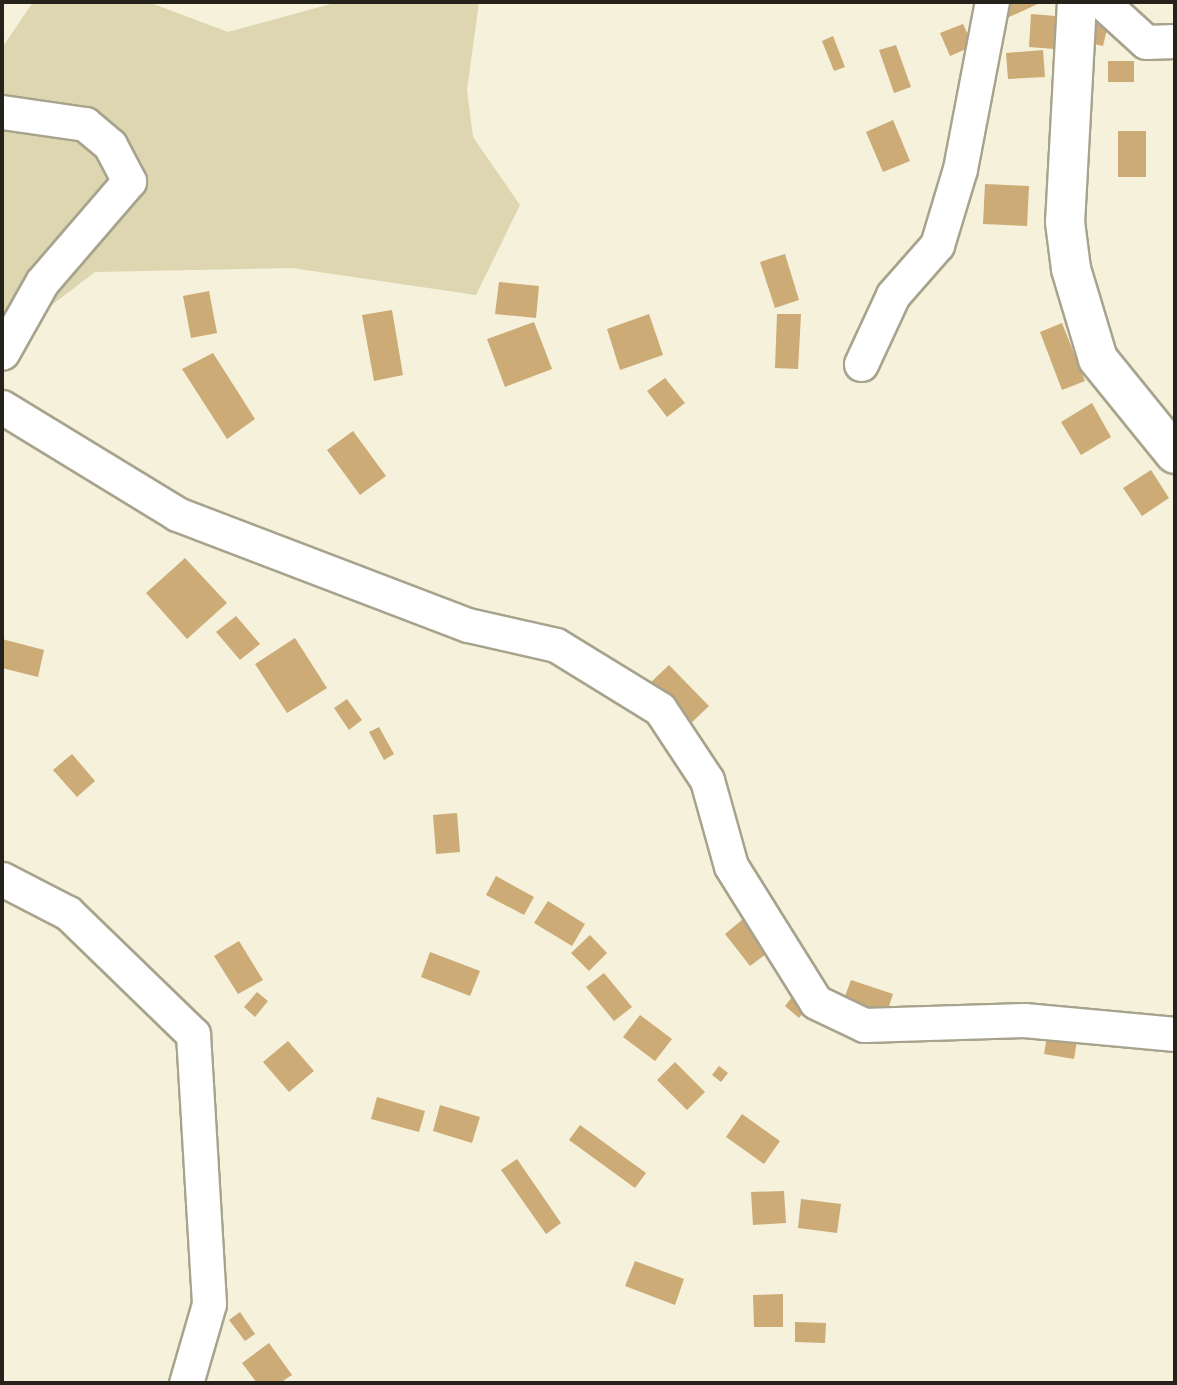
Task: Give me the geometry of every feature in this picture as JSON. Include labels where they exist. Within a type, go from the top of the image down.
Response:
[{"type":"main road","points":[[1077,2],[1065,222],[1071,268],[1098,359],[1175,454]]},
{"type":"street","points":[[861,364],[893,296],[937,245],[960,169],[992,2]]},
{"type":"street","points":[[1102,2],[1146,42],[1175,41]]},
{"type":"street","points":[[2,112],[85,124],[110,145],[129,181],[42,282],[2,353]]},
{"type":"street","points":[[2,407],[177,514],[468,625],[556,645],[660,709],[708,780],[731,866],[816,1002],[864,1025],[1024,1020],[1175,1034]]},
{"type":"street","points":[[2,879],[68,913],[193,1034],[209,1304],[186,1383]]},
{"type":"shaded area","points":[[33,2],[148,2],[228,32],[338,2],[479,2],[467,90],[473,137],[520,205],[476,295],[292,268],[95,272],[40,314],[2,330],[2,48]]},
{"type":"building","points":[[1000,2],[1042,2],[1007,18]]},
{"type":"building","points":[[1031,14],[1056,16],[1054,49],[1029,47]]},
{"type":"building","points":[[1085,21],[1108,25],[1103,46],[1081,41]]},
{"type":"building","points":[[963,24],[973,46],[950,56],[940,33]]},
{"type":"building","points":[[833,36],[845,67],[834,71],[822,41]]},
{"type":"building","points":[[896,45],[911,87],[894,93],[879,50]]},
{"type":"building","points":[[1043,50],[1045,77],[1008,79],[1006,53]]},
{"type":"building","points":[[1108,61],[1134,61],[1134,82],[1108,82]]},
{"type":"building","points":[[893,120],[910,161],[883,172],[866,132]]},
{"type":"building","points":[[1118,131],[1146,131],[1146,177],[1118,177]]},
{"type":"building","points":[[985,184],[1029,186],[1027,226],[983,224]]},
{"type":"building","points":[[785,254],[799,300],[775,308],[760,262]]},
{"type":"building","points":[[499,282],[539,286],[536,318],[495,314]]},
{"type":"building","points":[[209,291],[217,333],[191,338],[183,296]]},
{"type":"building","points":[[392,310],[403,375],[374,381],[362,315]]},
{"type":"building","points":[[649,314],[663,355],[620,370],[607,329]]},
{"type":"building","points":[[777,314],[801,314],[798,369],[775,368]]},
{"type":"building","points":[[534,322],[552,369],[505,387],[487,339]]},
{"type":"building","points":[[1062,323],[1085,381],[1062,390],[1040,332]]},
{"type":"building","points":[[213,353],[255,419],[227,439],[182,369]]},
{"type":"building","points":[[665,378],[685,403],[667,417],[647,391]]},
{"type":"building","points":[[1092,403],[1111,437],[1081,455],[1061,422]]},
{"type":"building","points":[[353,431],[386,476],[360,495],[327,450]]},
{"type":"building","points":[[1151,470],[1169,498],[1142,516],[1123,488]]},
{"type":"building","points":[[185,558],[227,603],[187,639],[146,593]]},
{"type":"building","points":[[236,616],[260,644],[240,660],[216,632]]},
{"type":"building","points":[[295,638],[327,688],[287,713],[255,664]]},
{"type":"building","points":[[2,639],[44,650],[38,677],[2,668]]},
{"type":"building","points":[[669,665],[709,706],[688,726],[648,685]]},
{"type":"building","points":[[347,699],[362,720],[349,730],[334,708]]},
{"type":"building","points":[[379,727],[394,754],[384,760],[369,732]]},
{"type":"building","points":[[72,754],[95,781],[77,797],[53,770]]},
{"type":"building","points":[[457,813],[460,852],[436,854],[433,815]]},
{"type":"building","points":[[496,876],[534,897],[524,915],[486,895]]},
{"type":"building","points":[[548,901],[585,924],[572,946],[534,923]]},
{"type":"building","points":[[748,915],[774,948],[750,966],[725,934]]},
{"type":"building","points":[[590,935],[607,953],[589,971],[571,953]]},
{"type":"building","points":[[239,941],[263,980],[238,994],[214,956]]},
{"type":"building","points":[[430,952],[480,971],[470,996],[421,977]]},
{"type":"building","points":[[604,973],[632,1007],[614,1021],[586,987]]},
{"type":"building","points":[[851,980],[893,994],[884,1022],[841,1007]]},
{"type":"building","points":[[257,992],[268,1001],[255,1017],[244,1007]]},
{"type":"building","points":[[792,997],[806,1009],[799,1018],[785,1006]]},
{"type":"building","points":[[640,1015],[672,1039],[655,1061],[623,1037]]},
{"type":"building","points":[[1048,1030],[1078,1035],[1074,1059],[1044,1054]]},
{"type":"building","points":[[288,1041],[314,1071],[289,1092],[263,1062]]},
{"type":"building","points":[[675,1062],[705,1092],[687,1110],[657,1080]]},
{"type":"building","points":[[719,1066],[728,1073],[721,1082],[712,1075]]},
{"type":"building","points":[[377,1097],[425,1111],[419,1132],[371,1119]]},
{"type":"building","points":[[440,1105],[480,1117],[472,1143],[433,1131]]},
{"type":"building","points":[[742,1114],[780,1141],[764,1164],[726,1137]]},
{"type":"building","points":[[580,1125],[646,1173],[635,1188],[569,1140]]},
{"type":"building","points":[[517,1159],[561,1223],[546,1234],[501,1170]]},
{"type":"building","points":[[784,1191],[786,1223],[753,1225],[751,1192]]},
{"type":"building","points":[[801,1199],[841,1204],[837,1233],[798,1228]]},
{"type":"building","points":[[635,1261],[684,1279],[675,1305],[625,1286]]},
{"type":"building","points":[[783,1294],[783,1327],[754,1327],[753,1295]]},
{"type":"building","points":[[240,1312],[255,1334],[245,1341],[229,1320]]},
{"type":"building","points":[[795,1322],[826,1323],[825,1343],[795,1342]]},
{"type":"building","points":[[269,1343],[292,1375],[280,1383],[257,1383],[242,1363]]}]
